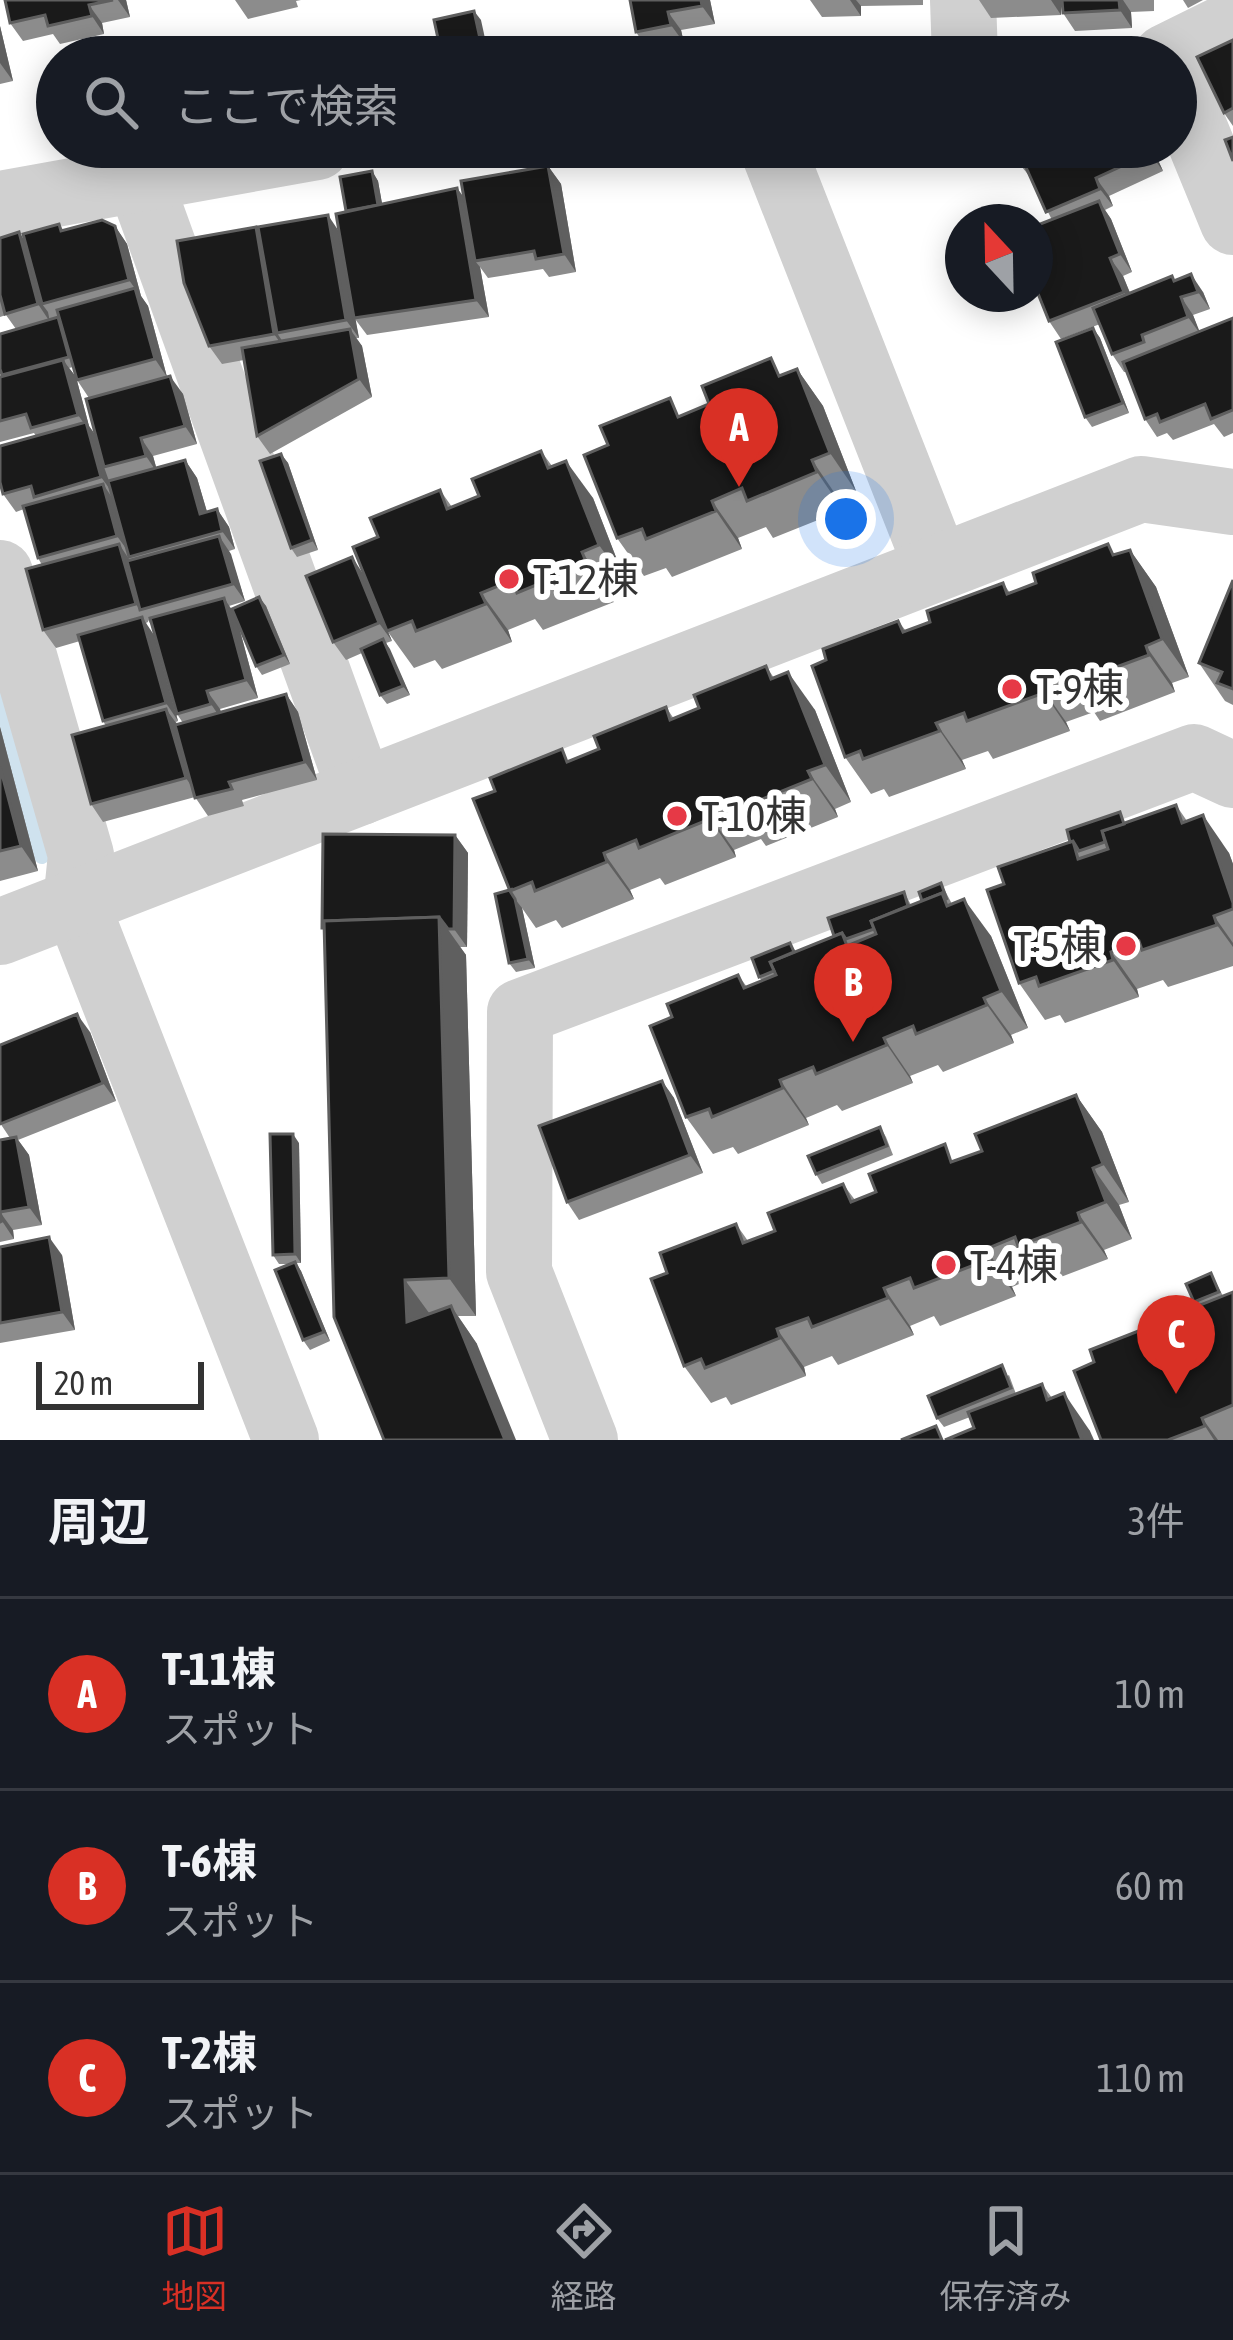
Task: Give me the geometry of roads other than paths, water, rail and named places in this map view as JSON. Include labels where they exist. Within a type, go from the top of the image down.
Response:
[{"type":"street","points":[[963,0],[964,36]]},
{"type":"street","points":[[1197,42],[1233,24]]},
{"type":"street","points":[[1197,134],[1233,222]]},
{"type":"street","points":[[0,204],[196,168]]},
{"type":"street","points":[[780,168],[937,567]]},
{"type":"street","points":[[139,178],[361,792]]},
{"type":"street","points":[[0,932],[1141,489],[1233,502]]},
{"type":"street","points":[[0,573],[81,855],[76,903],[286,1440]]},
{"type":"street","points":[[585,1440],[519,1272],[520,1012],[1194,758],[1233,775]]},
{"type":"waterway","points":[[0,699],[42,856]]},
{"type":"place","name":"T-11棟","points":[[739,487]]},
{"type":"place","name":"T-12棟","points":[[509,579]]},
{"type":"place","name":"T-9棟","points":[[1012,689]]},
{"type":"place","name":"T-10棟","points":[[677,816]]},
{"type":"place","name":"T-5棟","points":[[1126,946]]},
{"type":"place","name":"T-6棟","points":[[853,1042]]},
{"type":"place","name":"T-4棟","points":[[946,1265]]},
{"type":"place","name":"T-2棟","points":[[1176,1394]]}]
